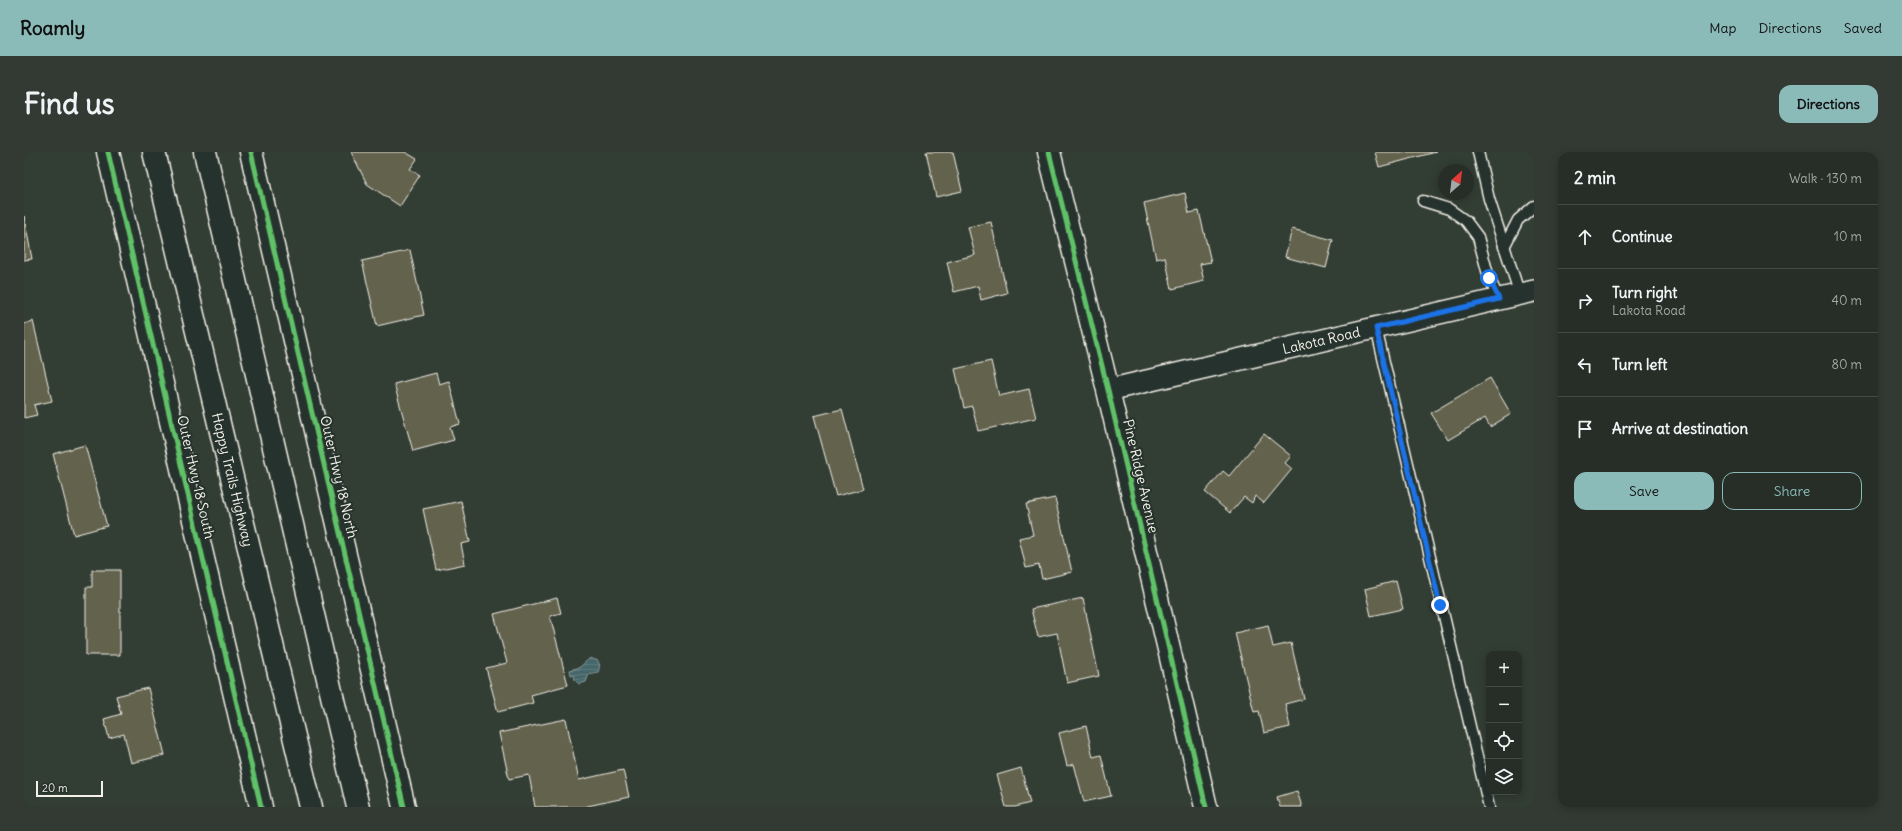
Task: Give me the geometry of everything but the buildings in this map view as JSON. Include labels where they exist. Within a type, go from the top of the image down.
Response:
[{"type":"street","name":"Outer Hwy 18 South","points":[[108,152],[261,807]]},
{"type":"street","name":"Happy Trails Highway","points":[[154,152],[311,807]]},
{"type":"street","points":[[205,152],[358,807]]},
{"type":"street","name":"Outer Hwy 18 North","points":[[251,152],[404,807]]},
{"type":"street","name":"Pine Ridge Avenue","points":[[1049,152],[1108,390],[1206,807]]},
{"type":"street","name":"Lakota Road","points":[[1108,390],[1527,293]]},
{"type":"lane","points":[[1478,152],[1489,199],[1504,247],[1527,293]]},
{"type":"lane","points":[[1423,201],[1449,209],[1466,221],[1478,237],[1489,278],[1499,299]]},
{"type":"lane","points":[[1504,247],[1518,220],[1534,206]]},
{"type":"lane","points":[[1376,328],[1489,807]]},
{"type":"water","points":[[590,658],[598,661],[600,666],[598,672],[589,674],[586,682],[579,684],[575,680],[574,675],[571,675],[570,670],[580,667]]},
{"type":"cycle path","points":[[108,152],[261,807]]},
{"type":"cycle path","points":[[251,152],[404,807]]},
{"type":"cycle path","points":[[1049,152],[1108,390],[1206,807]]},
{"type":"route","points":[[1440,605],[1376,328],[1499,299],[1489,278]]}]
